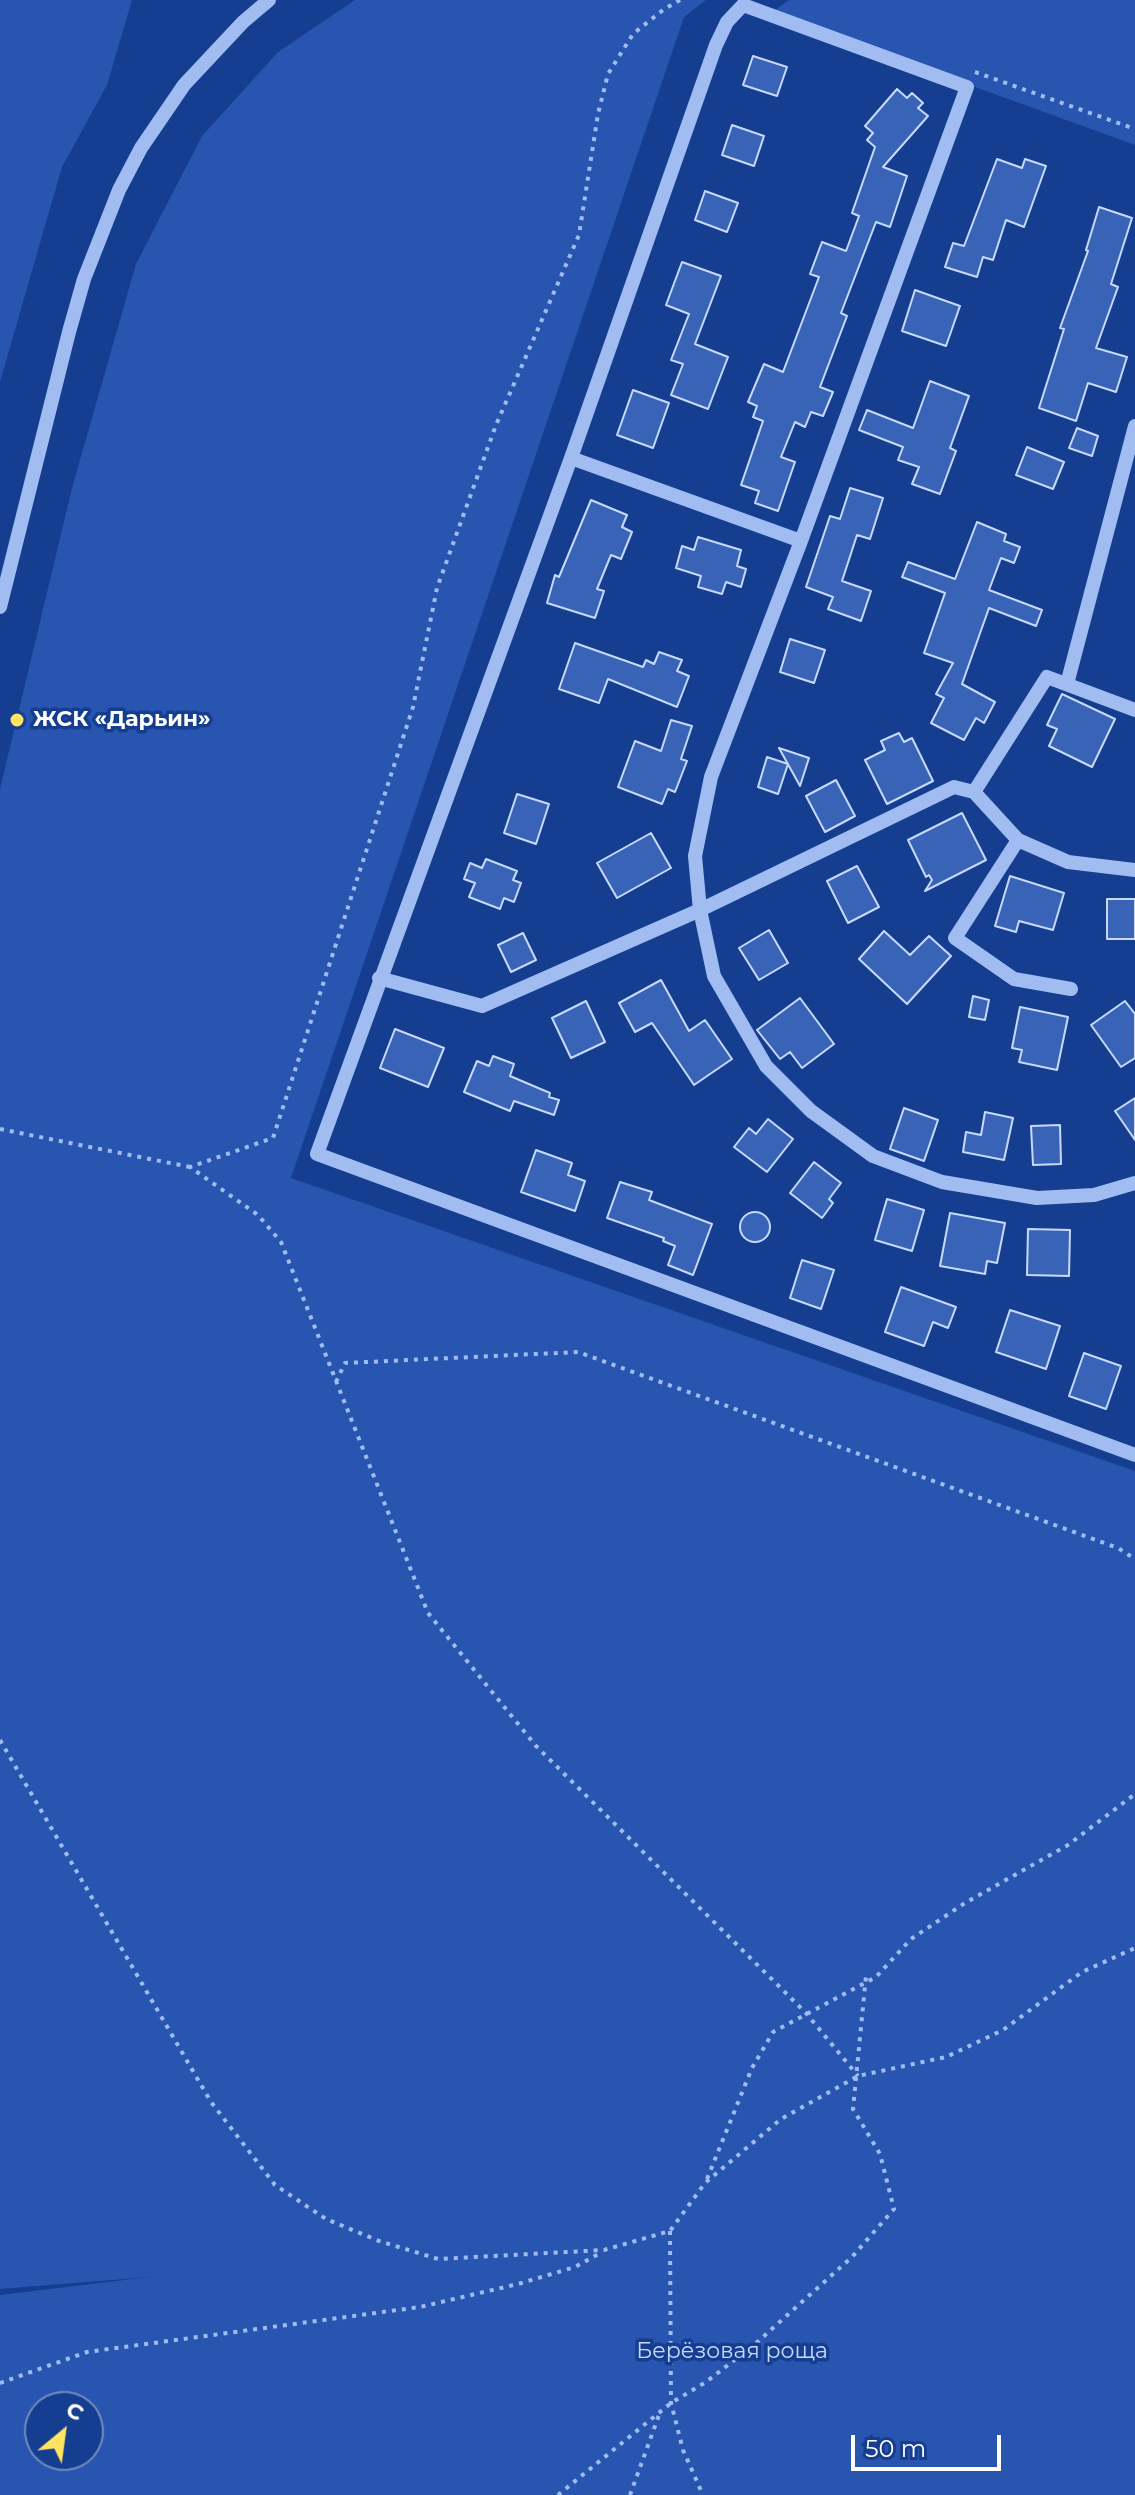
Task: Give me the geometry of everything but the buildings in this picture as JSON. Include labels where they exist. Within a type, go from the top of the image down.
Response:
[{"type":"street","points":[[0,607],[84,279],[119,190],[141,148],[184,85],[233,32],[269,0]]},
{"type":"street","points":[[1135,1183],[1094,1195],[1037,1198],[942,1182],[873,1156],[811,1111],[766,1066],[734,1016],[714,976],[700,910],[695,856],[711,777],[967,87],[757,5],[743,5],[727,22],[716,45],[571,458],[317,1154],[1135,1455]]},
{"type":"street","points":[[1067,684],[1135,426]]},
{"type":"street","points":[[571,458],[801,541]]},
{"type":"street","points":[[974,792],[1047,677],[1135,710]]},
{"type":"street","points":[[379,978],[482,1006],[700,910],[954,787],[974,792],[1018,840],[1068,862],[1135,870]]},
{"type":"street","points":[[1018,840],[955,938],[1014,979],[1071,989]]},
{"type":"path","points":[[190,1167],[273,1138],[408,722],[437,588],[496,425],[579,235],[598,114],[608,74],[633,34],[680,0]]},
{"type":"path","points":[[0,1129],[190,1167],[258,1215],[281,1242],[428,1613],[536,1746],[806,2013],[858,2076]]},
{"type":"path","points":[[336,1382],[345,1363],[578,1352],[1103,1543],[1135,1559]]},
{"type":"path","points":[[0,1740],[211,2102],[275,2185],[326,2219],[379,2241],[438,2259],[604,2250],[670,2231]]},
{"type":"path","points":[[705,2183],[752,2068],[773,2032],[876,1977],[911,1939],[965,1903],[1068,1845],[1135,1794]]},
{"type":"path","points":[[703,2495],[683,2450],[671,2403],[670,2231],[705,2183],[781,2119],[858,2076],[946,2057],[1003,2030],[1082,1972],[1135,1948]]},
{"type":"path","points":[[558,2495],[659,2412],[706,2382],[754,2345],[852,2257],[894,2209],[880,2154],[853,2109],[866,1976]]},
{"type":"path","points":[[0,2383],[87,2352],[420,2307],[575,2267],[604,2250]]},
{"type":"path","points":[[630,2495],[659,2412]]},
{"type":"green space","points":[[0,0],[132,0],[107,85],[62,167],[0,382]]},
{"type":"green space","name":"Берёзовая роща","points":[[355,0],[706,0],[684,17],[291,1178],[1135,1471],[1135,2495],[0,2495],[0,2295],[149,2277],[0,2289],[0,789],[72,488],[136,264],[202,136],[278,52]]},
{"type":"green space","points":[[789,0],[1135,0],[1135,145],[771,13]]},
{"type":"place","name":"ЖСК «Дарьин»","points":[[17,720]]}]
